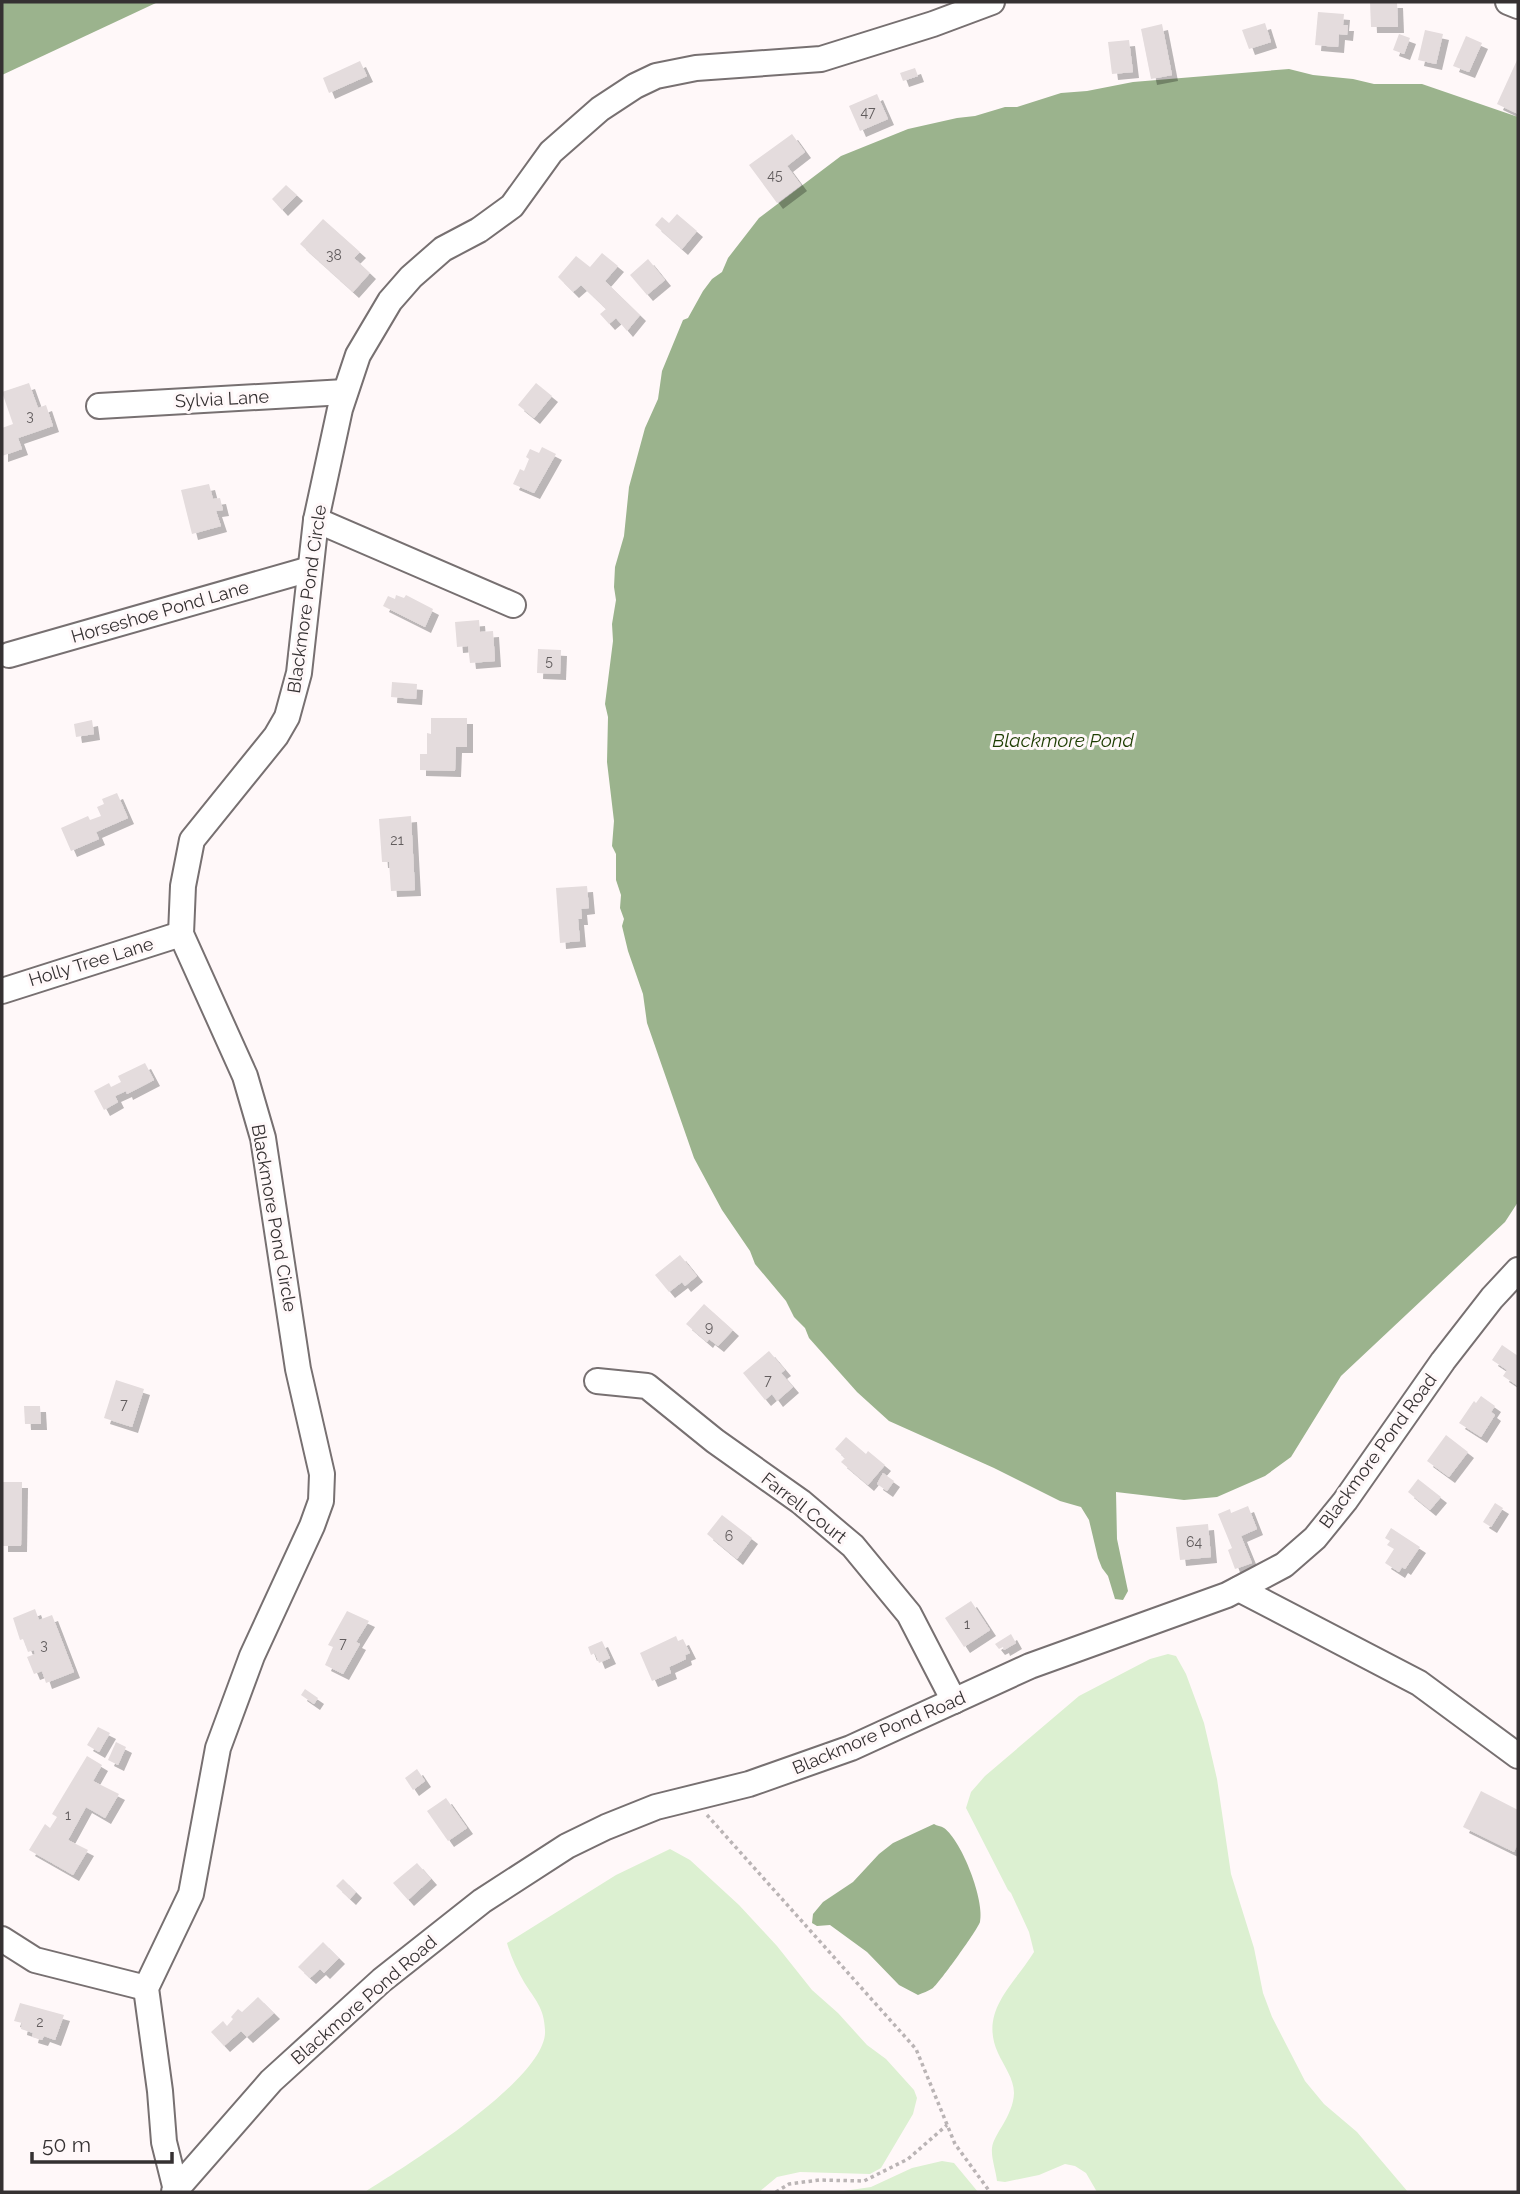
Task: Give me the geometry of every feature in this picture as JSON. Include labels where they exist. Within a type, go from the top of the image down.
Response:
[{"type":"street","name":"Blackmore Pond Circle","points":[[146,1988],[191,1894],[218,1748],[252,1656],[313,1526],[321,1501],[322,1474],[298,1369],[263,1138],[245,1076],[181,934],[183,886],[191,840],[276,736],[294,697],[303,648],[316,520],[333,435],[358,355],[390,301],[411,277],[443,249],[479,230],[512,206],[551,152],[600,109],[635,86],[656,76],[696,68],[821,59],[933,24],[992,2]]},
{"type":"street","points":[[1508,2],[1518,6]]},
{"type":"street","name":"Sylvia Lane","points":[[99,406],[345,392]]},
{"type":"street","points":[[316,520],[513,605]]},
{"type":"street","name":"Horseshoe Pond Lane","points":[[9,655],[310,569]]},
{"type":"street","name":"Holly Tree Lane","points":[[2,990],[181,934]]},
{"type":"street","name":"Blackmore Pond Road","points":[[175,2191],[271,2081],[382,1980],[482,1901],[567,1846],[656,1807],[749,1784],[851,1748],[1030,1666],[1239,1589],[1284,1565],[1315,1538],[1345,1501],[1443,1361],[1492,1297],[1518,1270]]},
{"type":"street","name":"Farrell Court","points":[[597,1381],[647,1386],[715,1441],[801,1502],[853,1546],[909,1614],[954,1701]]},
{"type":"street","points":[[1239,1589],[1419,1683],[1518,1756]]},
{"type":"street","points":[[2,1939],[36,1960],[146,1988],[164,2142],[175,2191]]},
{"type":"path","points":[[691,1798],[916,2049],[955,2144],[990,2192]]},
{"type":"path","points":[[776,2192],[789,2184],[820,2180],[864,2181],[908,2160],[947,2125]]},
{"type":"shaded area","points":[[1168,1654],[1176,1656],[1186,1674],[1204,1723],[1217,1779],[1231,1874],[1272,2017],[1305,2081],[1324,2104],[1357,2132],[1408,2192],[1097,2192],[1086,2173],[1075,2166],[1065,2164],[1039,2175],[1005,2182],[997,2181],[992,2156],[993,2142],[1010,2110],[1014,2088],[993,2038],[993,2024],[1001,1999],[1034,1952],[1029,1932],[1011,1893],[966,1808],[971,1792],[985,1776],[1079,1696],[1150,1659]]},
{"type":"shaded area","points":[[670,1849],[690,1860],[739,1905],[777,1946],[812,1990],[838,2013],[867,2045],[886,2059],[914,2090],[917,2098],[913,2114],[881,2168],[870,2174],[800,2172],[777,2177],[759,2192],[365,2192],[471,2120],[524,2072],[540,2050],[545,2030],[543,2015],[517,1968],[507,1943],[616,1875]]},
{"type":"shaded area","points":[[942,2161],[954,2163],[978,2192],[837,2192],[871,2187],[912,2168]]},
{"type":"water","points":[[2,2],[158,2],[2,75]]},
{"type":"water","name":"Blackmore Pond","points":[[1289,69],[1374,84],[1422,84],[1518,117],[1518,1202],[1505,1222],[1341,1376],[1291,1457],[1265,1476],[1217,1497],[1184,1500],[1116,1492],[1117,1539],[1128,1591],[1123,1600],[1115,1599],[1108,1576],[1098,1558],[1089,1520],[1081,1507],[1060,1501],[889,1421],[857,1392],[809,1338],[786,1301],[755,1264],[750,1251],[722,1210],[694,1158],[647,1023],[643,994],[622,926],[624,919],[616,880],[616,854],[612,846],[614,821],[607,762],[608,717],[605,704],[616,600],[615,567],[624,536],[629,487],[645,428],[658,399],[662,371],[683,320],[688,318],[703,291],[712,279],[722,272],[728,258],[759,218],[841,156],[908,129],[975,116],[1005,107],[1017,107],[1061,93],[1133,82]]},
{"type":"water","points":[[934,1824],[951,1835],[965,1858],[976,1886],[981,1912],[980,1922],[937,1984],[918,1995],[899,1985],[867,1952],[830,1925],[817,1926],[812,1923],[813,1914],[823,1902],[853,1882],[879,1854],[893,1843]]},
{"type":"building","points":[[1370,2],[1397,2],[1398,27],[1371,27]]},
{"type":"building","points":[[1318,12],[1344,14],[1343,25],[1348,25],[1347,35],[1339,34],[1338,47],[1315,45]]},
{"type":"building","points":[[1265,23],[1271,42],[1249,49],[1242,30]]},
{"type":"building","points":[[1162,24],[1172,75],[1151,79],[1141,29]]},
{"type":"building","points":[[1425,30],[1443,34],[1436,64],[1418,60]]},
{"type":"building","points":[[1399,34],[1410,38],[1404,54],[1393,50]]},
{"type":"building","points":[[1466,36],[1482,43],[1469,72],[1453,66]]},
{"type":"building","points":[[1129,40],[1133,72],[1112,74],[1108,42]]},
{"type":"building","points":[[1518,58],[1518,114],[1497,104]]},
{"type":"building","points":[[360,61],[367,76],[329,93],[323,78]]},
{"type":"building","points":[[915,68],[918,76],[903,81],[900,73]]},
{"type":"building","points":[[877,94],[888,119],[860,131],[849,106]]},
{"type":"building","points":[[792,134],[805,152],[787,166],[801,185],[777,203],[749,165]]},
{"type":"building","points":[[286,185],[297,195],[282,210],[272,199]]},
{"type":"building","points":[[677,214],[697,231],[682,249],[655,225],[662,217],[669,223]]},
{"type":"building","points":[[323,219],[360,252],[354,258],[370,273],[353,292],[300,244]]},
{"type":"building","points":[[602,253],[618,266],[605,281],[640,315],[627,331],[616,318],[609,324],[600,314],[606,309],[581,285],[573,292],[558,277],[576,256],[590,267]]},
{"type":"building","points":[[648,259],[665,280],[647,295],[630,275]]},
{"type":"building","points":[[29,383],[38,408],[46,405],[53,426],[18,438],[22,449],[2,456],[2,428],[13,424],[2,392]]},
{"type":"building","points":[[536,383],[552,396],[534,418],[518,405]]},
{"type":"building","points":[[542,447],[556,454],[534,493],[513,484],[520,469],[524,471],[530,449],[539,453]]},
{"type":"building","points":[[209,484],[213,499],[220,498],[223,510],[216,511],[221,526],[192,534],[181,490]]},
{"type":"building","points":[[396,595],[404,598],[406,595],[433,609],[425,627],[383,606],[388,596],[395,599]]},
{"type":"building","points":[[479,620],[480,632],[493,631],[495,661],[470,663],[468,646],[457,647],[455,622]]},
{"type":"building","points":[[538,649],[561,650],[560,674],[537,673]]},
{"type":"building","points":[[392,682],[417,684],[416,699],[391,697]]},
{"type":"building","points":[[431,718],[467,718],[467,747],[456,747],[455,771],[420,770],[420,754],[427,754],[427,733],[431,734]]},
{"type":"building","points":[[92,720],[94,734],[76,737],[74,724]]},
{"type":"building","points":[[117,793],[128,818],[96,832],[99,839],[71,851],[61,828],[88,816],[90,820],[101,816],[97,807],[104,804],[102,799]]},
{"type":"building","points":[[411,816],[415,890],[391,891],[389,862],[382,862],[379,819]]},
{"type":"building","points":[[587,886],[589,908],[581,909],[582,919],[578,919],[580,941],[560,943],[556,888]]},
{"type":"building","points":[[145,1063],[154,1080],[127,1094],[126,1091],[115,1096],[118,1102],[104,1110],[94,1091],[109,1083],[111,1087],[121,1082],[118,1076]]},
{"type":"building","points":[[680,1255],[697,1276],[685,1286],[682,1282],[669,1292],[655,1275]]},
{"type":"building","points":[[704,1304],[733,1330],[718,1346],[709,1339],[707,1342],[686,1324]]},
{"type":"building","points":[[1502,1345],[1518,1356],[1518,1386],[1503,1376],[1507,1370],[1492,1360]]},
{"type":"building","points":[[769,1351],[785,1370],[781,1373],[793,1387],[777,1401],[772,1394],[765,1400],[743,1373]]},
{"type":"building","points":[[116,1380],[144,1389],[132,1427],[104,1418]]},
{"type":"building","points":[[1481,1396],[1495,1406],[1491,1412],[1495,1415],[1481,1437],[1459,1423],[1474,1401],[1476,1403]]},
{"type":"building","points":[[24,1406],[40,1406],[41,1424],[25,1424]]},
{"type":"building","points":[[1446,1435],[1468,1452],[1449,1477],[1427,1461]]},
{"type":"building","points":[[846,1437],[866,1454],[868,1451],[885,1465],[868,1485],[841,1462],[845,1458],[835,1449]]},
{"type":"building","points":[[883,1473],[894,1481],[887,1491],[877,1484]]},
{"type":"building","points":[[1418,1479],[1441,1497],[1430,1510],[1408,1492]]},
{"type":"building","points":[[2,1482],[22,1482],[21,1546],[2,1546]]},
{"type":"building","points":[[1495,1503],[1503,1508],[1491,1527],[1483,1522]]},
{"type":"building","points":[[1248,1506],[1257,1529],[1241,1536],[1252,1563],[1235,1569],[1228,1550],[1232,1548],[1218,1514],[1230,1509],[1231,1513]]},
{"type":"building","points":[[722,1515],[752,1538],[737,1559],[707,1534]]},
{"type":"building","points":[[1208,1524],[1211,1557],[1180,1560],[1176,1527]]},
{"type":"building","points":[[1391,1528],[1420,1547],[1405,1569],[1402,1567],[1399,1572],[1385,1563],[1394,1549],[1387,1545],[1390,1541],[1385,1538]]},
{"type":"building","points":[[971,1601],[990,1630],[964,1647],[945,1618]]},
{"type":"building","points":[[35,1609],[39,1620],[52,1615],[74,1672],[46,1683],[42,1671],[34,1674],[27,1657],[35,1654],[34,1650],[28,1652],[23,1639],[20,1640],[13,1618]]},
{"type":"building","points":[[347,1611],[369,1621],[356,1642],[360,1644],[343,1674],[325,1665],[333,1647],[328,1645]]},
{"type":"building","points":[[1011,1634],[1016,1643],[1004,1650],[1003,1647],[999,1649],[995,1644]]},
{"type":"building","points":[[676,1636],[678,1641],[683,1639],[690,1653],[685,1655],[686,1659],[669,1667],[671,1673],[652,1681],[640,1653]]},
{"type":"building","points":[[602,1641],[610,1658],[599,1663],[595,1653],[591,1655],[588,1647]]},
{"type":"building","points":[[305,1689],[318,1698],[314,1704],[301,1695]]},
{"type":"building","points":[[98,1727],[110,1733],[99,1752],[87,1745]]},
{"type":"building","points":[[116,1742],[126,1747],[118,1765],[108,1760]]},
{"type":"building","points":[[87,1756],[102,1765],[93,1781],[119,1794],[105,1818],[86,1807],[68,1840],[88,1850],[73,1875],[29,1850],[45,1824],[50,1828],[57,1817],[52,1814]]},
{"type":"building","points":[[417,1769],[425,1781],[413,1790],[405,1778]]},
{"type":"building","points":[[1481,1791],[1518,1810],[1518,1843],[1514,1852],[1463,1827]]},
{"type":"building","points":[[446,1798],[467,1828],[448,1841],[427,1811]]},
{"type":"building","points":[[417,1863],[431,1879],[408,1900],[393,1883]]},
{"type":"building","points":[[343,1879],[356,1892],[350,1899],[336,1886]]},
{"type":"building","points":[[323,1942],[339,1958],[324,1973],[320,1969],[310,1978],[298,1967]]},
{"type":"building","points":[[258,1997],[274,2013],[247,2037],[241,2031],[224,2046],[211,2032],[223,2021],[227,2026],[238,2009],[242,2012]]},
{"type":"building","points":[[20,2003],[64,2015],[55,2040],[44,2036],[42,2040],[32,2037],[33,2033],[21,2029],[22,2023],[14,2021]]}]
